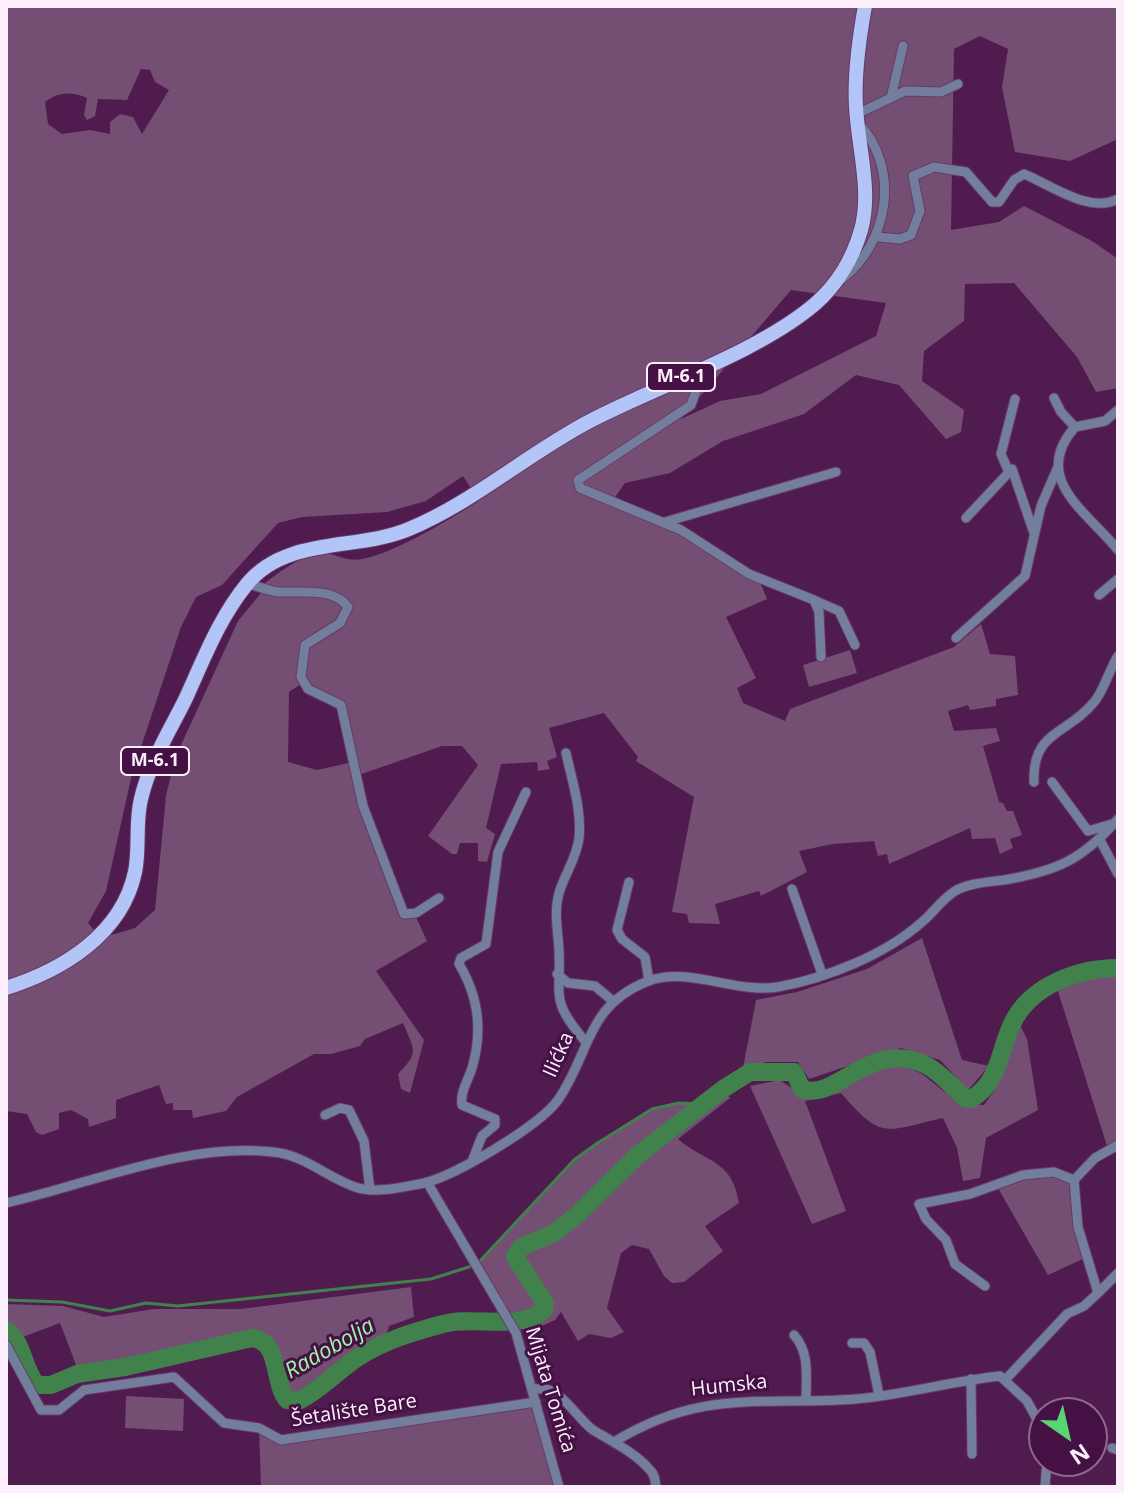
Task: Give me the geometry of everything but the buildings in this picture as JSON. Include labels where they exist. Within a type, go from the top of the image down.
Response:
[{"type":"main road","name":"M-6.1","points":[[6,988],[75,955],[103,933],[123,903],[136,869],[141,797],[160,747],[219,627],[247,584],[295,553],[381,538],[441,515],[547,445],[793,320],[833,286],[861,229],[864,179],[857,118],[858,41],[865,6]]},
{"type":"street","points":[[891,98],[903,46]]},
{"type":"street","points":[[833,286],[859,264],[878,237],[884,213],[882,181],[871,138],[857,118],[905,91],[952,89],[958,84]]},
{"type":"street","points":[[878,237],[900,239],[911,235],[920,211],[913,176],[934,167],[966,172],[992,202],[999,202],[1014,180],[1024,174],[1090,203],[1106,204],[1118,199]]},
{"type":"street","points":[[695,371],[698,385],[691,405],[680,415],[608,457],[578,480],[580,488],[665,522],[749,574],[839,611],[855,645]]},
{"type":"street","points":[[1054,398],[1061,412],[1075,427]]},
{"type":"street","points":[[1015,399],[1001,454],[1008,470],[1016,474],[1016,487],[1034,533]]},
{"type":"street","points":[[956,638],[1025,576],[1041,506],[1057,469],[1064,440],[1075,427],[1105,421],[1118,411]]},
{"type":"street","points":[[1057,469],[1077,506],[1118,550]]},
{"type":"street","points":[[966,518],[1008,470]]},
{"type":"street","points":[[665,522],[836,472]]},
{"type":"street","points":[[1099,595],[1118,579]]},
{"type":"street","points":[[247,584],[276,592],[333,596],[342,599],[348,607],[340,623],[305,645],[301,677],[308,689],[341,705],[363,806],[404,914],[416,913],[439,898]]},
{"type":"street","points":[[814,600],[819,612],[821,657]]},
{"type":"street","points":[[1034,782],[1036,752],[1042,742],[1061,731],[1098,697],[1118,656]]},
{"type":"street","points":[[566,753],[580,820],[576,849],[559,892],[556,913],[560,952],[557,996],[572,1025],[585,1041]]},
{"type":"street","points":[[1052,782],[1088,831],[1094,832],[1117,821]]},
{"type":"street","points":[[473,1159],[482,1136],[495,1125],[495,1119],[462,1105],[460,1096],[474,1061],[479,1024],[477,1001],[459,964],[461,958],[486,944],[498,852],[526,792]]},
{"type":"street","name":"Ilićka","points":[[6,1203],[174,1159],[271,1151],[294,1156],[354,1187],[370,1190],[427,1182],[535,1122],[556,1102],[595,1021],[614,1002],[649,981],[675,977],[757,989],[822,974],[880,950],[906,934],[954,892],[1060,867],[1100,840],[1117,821]]},
{"type":"street","points":[[1100,840],[1118,874]]},
{"type":"street","points":[[629,882],[617,930],[622,939],[645,957],[649,981]]},
{"type":"street","points":[[792,889],[822,974]]},
{"type":"street","points":[[557,974],[568,983],[595,986],[614,1002]]},
{"type":"street","points":[[325,1115],[340,1108],[349,1110],[364,1141],[370,1190]]},
{"type":"street","points":[[1098,1293],[1078,1227],[1074,1180],[1082,1168],[1118,1145]]},
{"type":"street","points":[[985,1286],[955,1264],[946,1240],[926,1219],[919,1204],[970,1194],[1023,1175],[1054,1172],[1074,1180]]},
{"type":"street","name":"Mijata Tomića","points":[[427,1182],[516,1333],[559,1487]]},
{"type":"street","points":[[1028,1403],[1006,1379],[1067,1314],[1084,1306],[1118,1273]]},
{"type":"street","points":[[794,1335],[803,1344],[806,1357],[806,1400]]},
{"type":"street","points":[[852,1343],[864,1343],[870,1352],[879,1395]]},
{"type":"street","name":"Šetalište Bare","points":[[6,1345],[41,1410],[59,1410],[84,1390],[174,1377],[224,1423],[259,1428],[281,1440],[536,1402]]},
{"type":"street","name":"Humska","points":[[614,1442],[651,1421],[694,1406],[754,1399],[806,1400],[879,1395],[971,1379],[1000,1376],[1006,1379]]},
{"type":"street","points":[[971,1379],[972,1454]]},
{"type":"street","points":[[533,1390],[540,1388],[561,1399],[592,1429],[651,1470],[656,1487]]},
{"type":"shaded area","points":[[6,6],[1118,6],[1118,139],[1070,161],[1015,152],[1002,87],[1008,49],[980,36],[954,49],[951,230],[999,222],[1024,206],[1092,241],[1118,259],[1118,388],[1096,392],[1077,357],[1014,283],[965,284],[964,321],[924,351],[922,381],[964,410],[961,432],[946,439],[899,385],[856,375],[804,414],[723,441],[670,473],[625,483],[613,500],[647,514],[757,575],[767,599],[726,617],[756,678],[737,688],[743,703],[785,721],[790,709],[954,647],[981,624],[990,654],[1015,656],[1018,695],[996,699],[996,706],[970,710],[968,705],[948,711],[954,731],[996,728],[1000,741],[983,746],[999,802],[1007,811],[1013,811],[1022,835],[1010,839],[1013,848],[1000,854],[995,838],[972,839],[970,828],[889,864],[887,854],[878,856],[874,841],[833,844],[799,851],[807,872],[761,896],[759,891],[715,904],[720,924],[689,923],[687,914],[672,912],[694,797],[636,761],[638,757],[604,713],[549,728],[557,757],[547,761],[550,769],[538,771],[537,762],[501,764],[486,828],[495,834],[487,862],[478,861],[478,843],[460,843],[457,854],[452,854],[428,836],[478,765],[462,746],[442,746],[356,776],[404,914],[416,917],[427,941],[376,971],[424,1040],[410,1093],[401,1089],[398,1074],[413,1051],[403,1023],[365,1039],[360,1046],[331,1054],[314,1054],[237,1097],[226,1111],[193,1118],[192,1110],[173,1110],[173,1103],[166,1104],[159,1085],[116,1100],[116,1118],[89,1127],[88,1119],[71,1110],[59,1113],[59,1129],[42,1135],[36,1132],[27,1114],[6,1111]],"holes":[[[141,69],[150,70],[155,82],[169,90],[142,134],[133,117],[120,114],[110,122],[110,134],[90,130],[62,134],[48,124],[45,102],[60,94],[87,98],[84,115],[87,120],[95,116],[98,99],[127,100]],[[791,290],[886,303],[876,336],[761,394],[720,401],[681,419]],[[463,476],[479,501],[422,534],[375,556],[357,560],[318,553],[291,565],[260,587],[261,593],[238,621],[175,758],[166,796],[155,910],[135,928],[101,938],[88,923],[106,891],[132,774],[181,627],[196,597],[222,585],[278,523],[302,517],[387,512],[426,501]],[[304,682],[341,705],[353,762],[317,770],[288,762],[289,692]]]},
{"type":"shaded area","points":[[850,650],[857,673],[809,687],[803,665]]},
{"type":"shaded area","points":[[922,938],[962,1060],[989,1066],[968,1090],[940,1060],[901,1048],[809,1079],[798,1062],[767,1062],[743,1068],[756,1000],[797,992],[867,969]]},
{"type":"shaded area","points":[[1095,968],[1118,968],[1118,1145],[1108,1149],[1055,982]]},
{"type":"shaded area","points":[[1018,1021],[1027,1039],[1038,1110],[986,1138],[980,1178],[963,1181],[957,1148],[943,1118],[886,1128],[866,1119],[841,1093],[805,1101],[846,1211],[812,1224],[750,1086],[780,1080],[796,1090],[822,1093],[867,1070],[897,1067],[908,1068],[925,1076],[959,1101],[984,1105],[994,1091]]},
{"type":"shaded area","points":[[723,1089],[730,1098],[678,1139],[724,1170],[736,1189],[739,1203],[705,1226],[723,1251],[684,1282],[672,1283],[664,1276],[649,1249],[632,1245],[621,1253],[607,1308],[624,1332],[611,1338],[589,1334],[578,1341],[561,1312],[555,1320],[524,1334],[522,1321],[513,1321],[511,1312],[502,1307],[477,1263],[574,1160],[596,1144],[652,1109],[679,1103],[702,1104]]},
{"type":"shaded area","points":[[1047,1173],[1074,1180],[1087,1257],[1048,1275],[995,1183]]},
{"type":"shaded area","points":[[411,1287],[414,1317],[389,1326],[386,1336],[298,1396],[290,1395],[286,1388],[274,1350],[265,1336],[248,1335],[78,1370],[60,1323],[20,1338],[6,1327],[6,1304],[63,1306],[104,1317],[154,1309],[241,1309]]},
{"type":"shaded area","points":[[126,1396],[184,1399],[183,1431],[125,1428]]},
{"type":"shaded area","points":[[536,1402],[559,1487],[261,1487],[259,1428],[277,1438]]},
{"type":"waterway","name":"Radobolja","points":[[6,1330],[17,1342],[37,1385],[51,1385],[77,1374],[125,1367],[252,1338],[268,1346],[287,1400],[298,1401],[357,1358],[398,1338],[455,1322],[522,1320],[544,1310],[545,1303],[515,1257],[521,1247],[552,1234],[576,1216],[639,1154],[750,1072],[794,1072],[802,1089],[815,1091],[871,1064],[888,1059],[906,1059],[931,1068],[965,1098],[971,1099],[988,1084],[1012,1024],[1031,999],[1043,989],[1072,975],[1118,968]]},
{"type":"waterway","name":"Radobolja","points":[[479,1262],[574,1160],[596,1144],[652,1109],[679,1103],[702,1104]]},
{"type":"waterway","name":"Radobolja","points":[[6,1300],[62,1302],[110,1311],[146,1303],[178,1306],[431,1279],[472,1266]]}]
